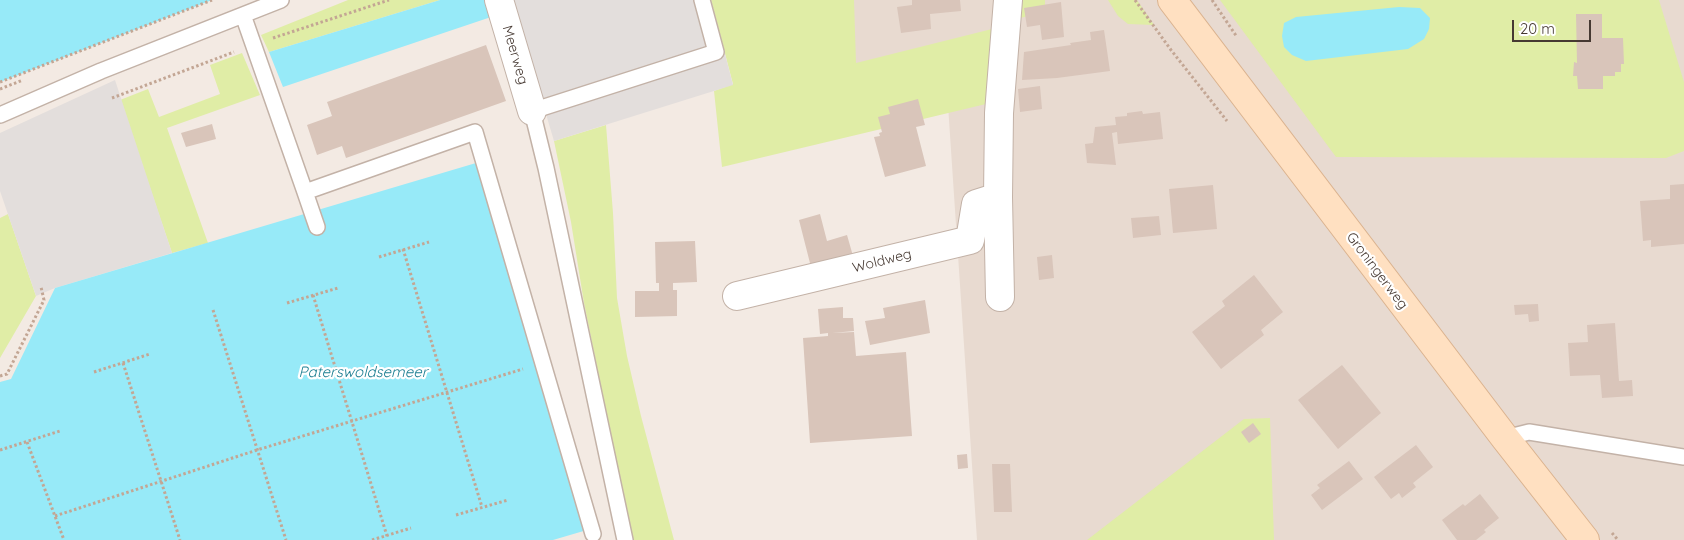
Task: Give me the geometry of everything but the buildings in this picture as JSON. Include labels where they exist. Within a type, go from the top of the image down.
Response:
[{"type":"main road","name":"Groningerweg","points":[[1172,0],[1505,438],[1585,540]]},
{"type":"street","name":"Meerweg","points":[[499,0],[532,111]]},
{"type":"street","points":[[1000,297],[999,113],[1008,0]]},
{"type":"street","name":"Woldweg","points":[[736,296],[970,240],[976,204],[998,197]]},
{"type":"lane","points":[[0,115],[101,72],[281,0]]},
{"type":"lane","points":[[625,540],[532,111],[716,52],[702,0]]},
{"type":"lane","points":[[243,14],[317,227]]},
{"type":"lane","points":[[306,192],[475,132],[593,534]]},
{"type":"lane","points":[[1505,438],[1529,432],[1684,457]]},
{"type":"path","points":[[0,82],[212,0]]},
{"type":"path","points":[[379,257],[429,242]]},
{"type":"path","points":[[402,249],[448,392],[482,507]]},
{"type":"path","points":[[0,376],[7,374],[44,300],[41,287]]},
{"type":"path","points":[[287,303],[338,288]]},
{"type":"path","points":[[313,295],[387,536]]},
{"type":"path","points":[[213,310],[286,540]]},
{"type":"path","points":[[94,372],[150,354]]},
{"type":"path","points":[[123,363],[180,540]]},
{"type":"path","points":[[55,516],[256,450],[543,363]]},
{"type":"path","points":[[0,450],[60,430]]},
{"type":"path","points":[[27,442],[64,540]]},
{"type":"path","points":[[456,515],[508,500]]},
{"type":"path","points":[[372,540],[411,528]]},
{"type":"shaded area","points":[[512,0],[711,0],[733,85],[554,141]]},
{"type":"shaded area","points":[[792,0],[1684,0],[1684,540],[977,540],[944,45],[803,79]]},
{"type":"shaded area","points":[[115,80],[172,253],[55,288],[36,296],[0,191],[0,133]]},
{"type":"green space","points":[[348,0],[440,0],[269,52],[261,35]]},
{"type":"green space","points":[[711,0],[854,0],[856,63],[992,29],[986,104],[722,167],[714,91],[733,84]]},
{"type":"green space","points":[[1018,0],[1045,0],[1045,12],[1016,19]]},
{"type":"green space","points":[[1108,0],[1137,0],[1154,25],[1128,24],[1118,16]]},
{"type":"green space","points":[[1220,0],[1659,0],[1684,82],[1684,151],[1666,158],[1336,157]]},
{"type":"green space","points":[[242,53],[260,95],[167,128],[208,243],[172,253],[120,100],[148,89],[159,117],[220,94],[210,65]]},
{"type":"green space","points":[[606,125],[617,298],[627,356],[641,416],[674,540],[632,540],[584,303],[571,222],[554,141]]},
{"type":"green space","points":[[8,214],[36,296],[0,358],[0,218]]},
{"type":"green space","points":[[1270,418],[1274,540],[1087,540],[1244,419]]},
{"type":"water","points":[[0,0],[212,0],[0,82]]},
{"type":"water","points":[[440,0],[490,0],[494,16],[283,87],[269,52]]},
{"type":"water","points":[[1399,7],[1420,8],[1430,18],[1429,29],[1424,39],[1408,49],[1306,61],[1292,55],[1284,47],[1282,36],[1284,23],[1296,17]]},
{"type":"water","name":"Paterswoldsemeer","points":[[476,163],[587,530],[553,540],[0,540],[0,382],[11,379],[55,288]]}]
